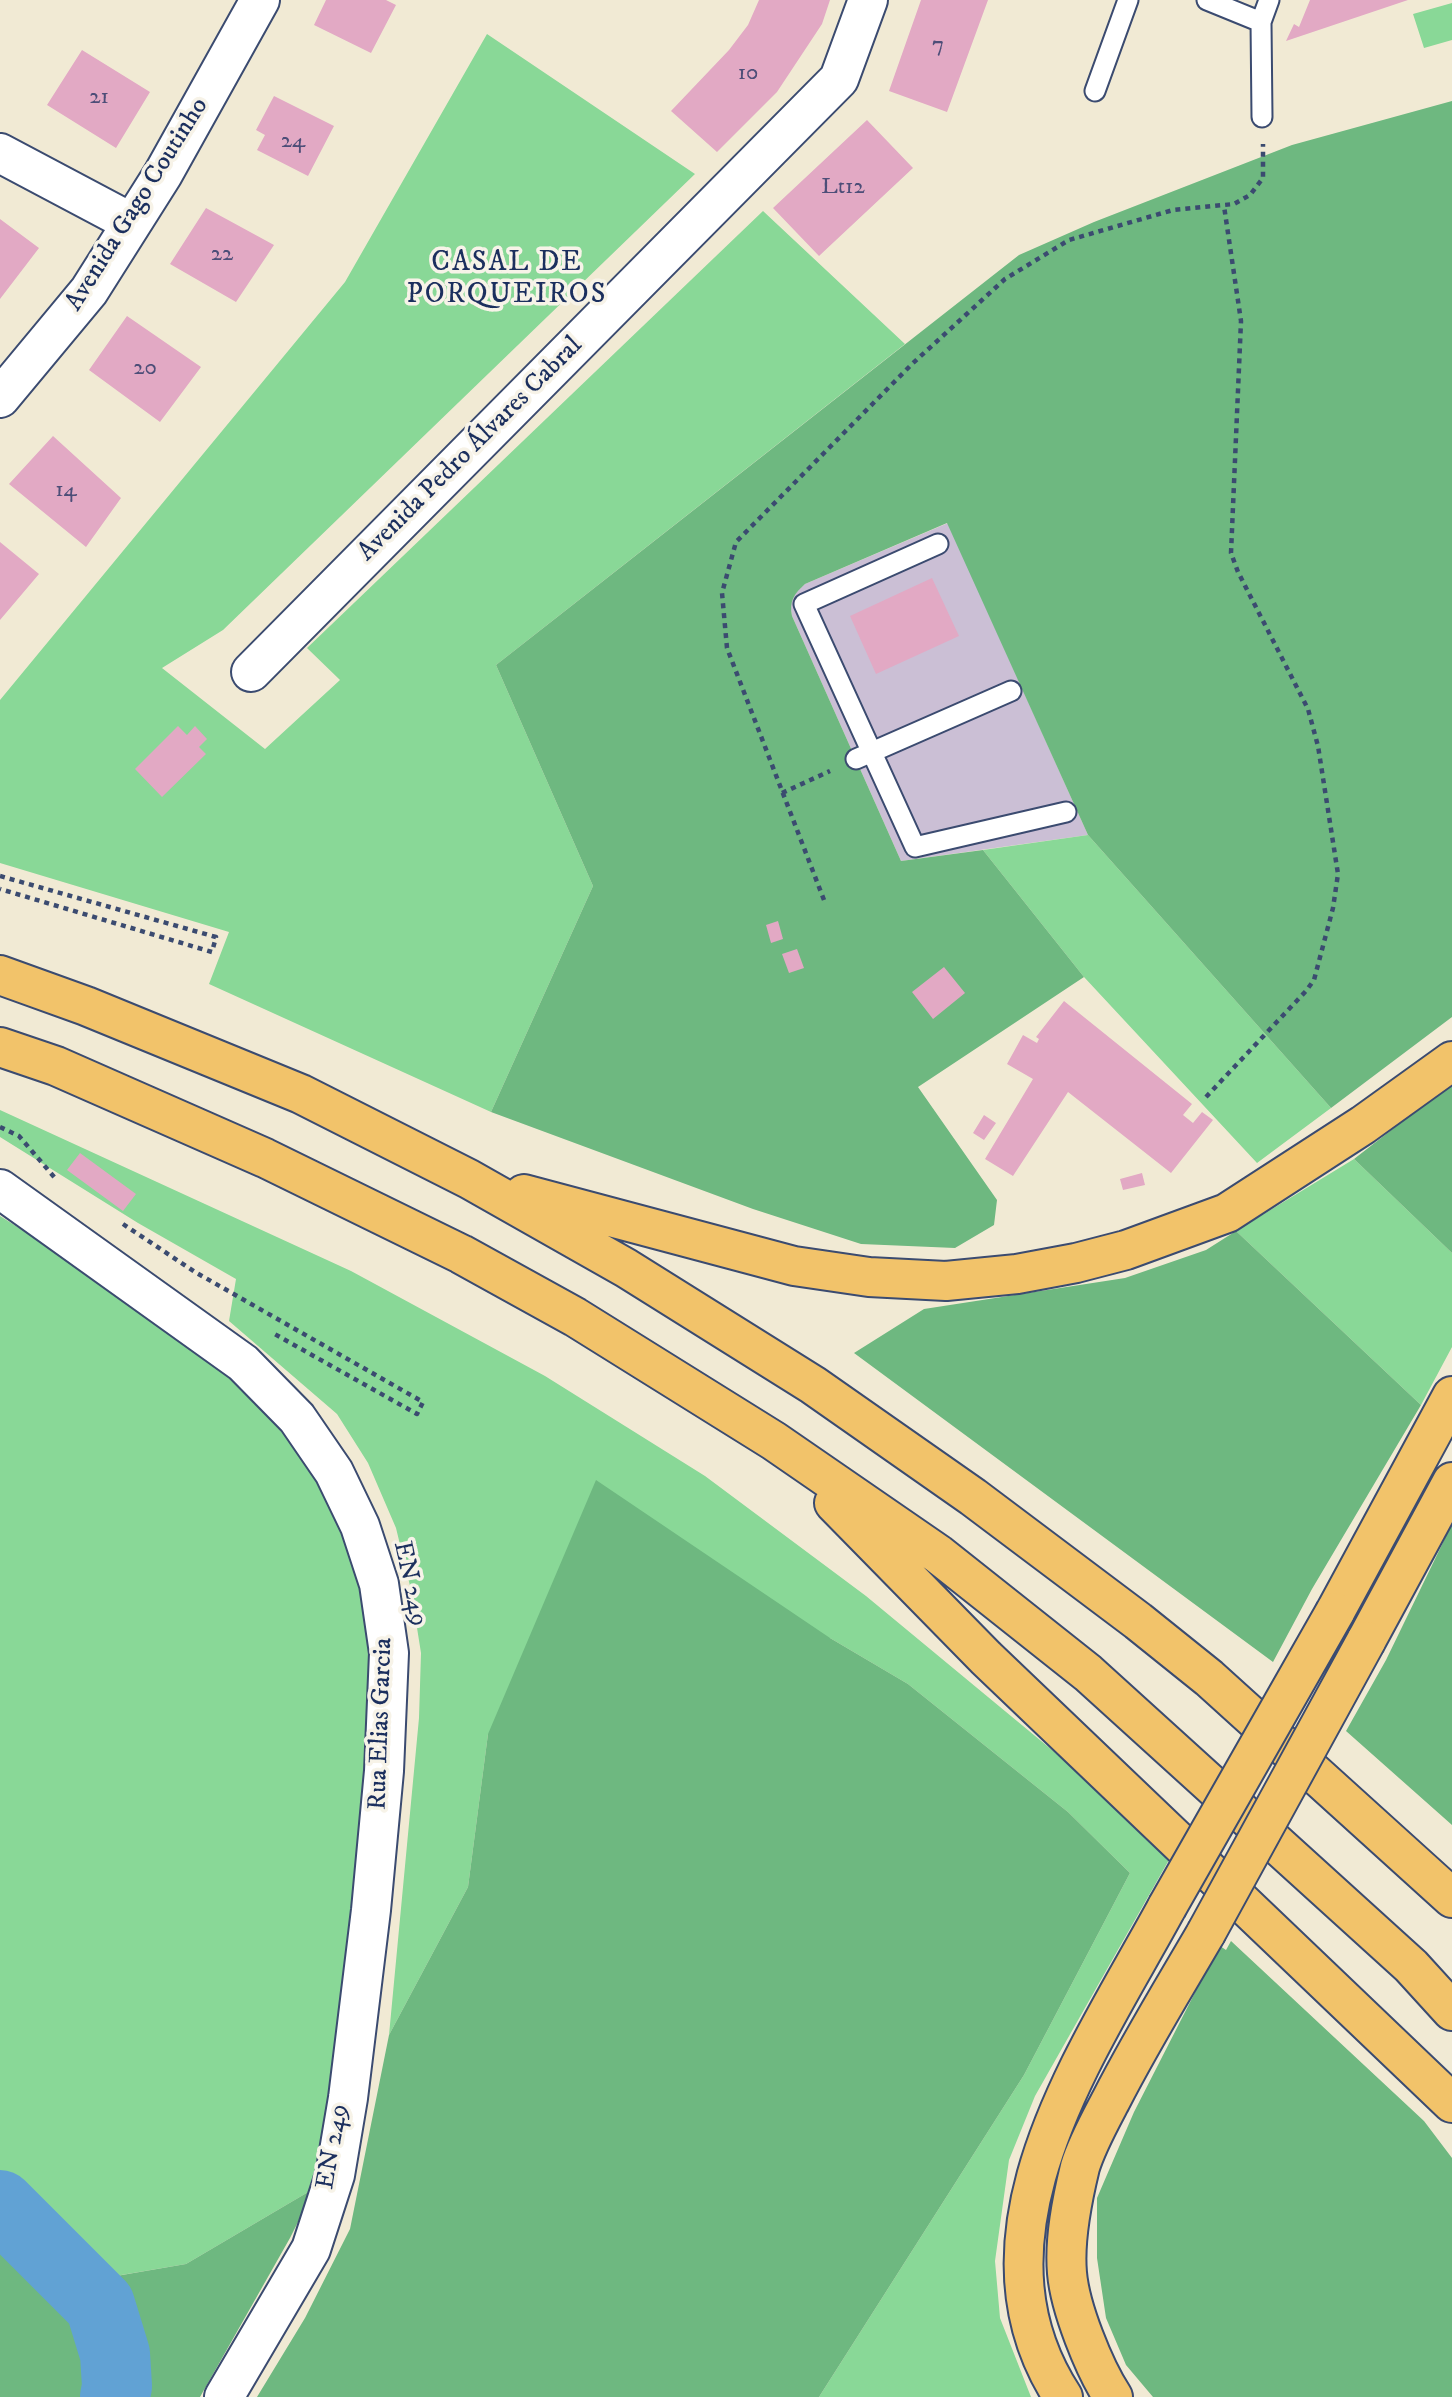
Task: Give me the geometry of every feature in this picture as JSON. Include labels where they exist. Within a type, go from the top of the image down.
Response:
[{"type":"highway","points":[[0,975],[86,1006],[301,1094],[469,1179],[626,1268],[813,1385],[973,1497],[1138,1621],[1209,1678],[1452,1898]]},
{"type":"highway","points":[[0,1047],[56,1066],[265,1158],[461,1254],[575,1317],[774,1441],[938,1554],[1088,1673],[1411,1966],[1452,2011]]},
{"type":"highway","points":[[469,1179],[794,1266],[869,1278],[946,1281],[1017,1274],[1126,1250],[1227,1213],[1363,1125],[1452,1061]]},
{"type":"highway","points":[[1063,2397],[1037,2344],[1024,2296],[1023,2245],[1029,2198],[1048,2139],[1077,2072],[1167,1907],[1335,1612],[1452,1396]]},
{"type":"highway","points":[[774,1441],[986,1658],[1452,2103]]},
{"type":"highway","points":[[1113,2397],[1086,2342],[1067,2273],[1069,2226],[1081,2166],[1097,2126],[1126,2071],[1206,1933],[1452,1482]]},
{"type":"street","name":"Avenida Gago Coutinho","points":[[0,398],[89,291],[163,174],[260,0]]},
{"type":"street","name":"Avenida Pedro Álvares Cabral","points":[[251,672],[839,79],[868,0]]},
{"type":"street","points":[[0,153],[132,223]]},
{"type":"street","name":"Rua Elias Garcia","points":[[0,1189],[259,1377],[298,1418],[334,1472],[360,1526],[379,1584],[388,1653],[384,1771],[348,2098],[335,2175],[311,2249],[224,2397]]},
{"type":"lane","points":[[1095,90],[1128,0]]},
{"type":"lane","points":[[1207,0],[1261,22]]},
{"type":"lane","points":[[1262,117],[1261,22],[1269,0]]},
{"type":"lane","points":[[938,544],[804,604],[864,756],[915,847],[1066,812]]},
{"type":"lane","points":[[864,756],[1011,691]]},
{"type":"path","points":[[824,901],[727,648],[722,593],[736,542],[912,364],[1005,279],[1069,240],[1173,210],[1234,204],[1250,195],[1263,178],[1262,117]]},
{"type":"path","points":[[1206,1097],[1314,980],[1334,908],[1338,874],[1318,746],[1308,709],[1238,572],[1231,553],[1241,321],[1224,206]]},
{"type":"path","points":[[782,793],[864,756]]},
{"type":"path","points":[[0,876],[216,937],[212,953],[0,889]]},
{"type":"path","points":[[0,1127],[19,1136],[60,1183]]},
{"type":"path","points":[[116,1220],[195,1272],[423,1402],[417,1414],[265,1329]]},
{"type":"shaded area","points":[[948,523],[1088,835],[901,861],[792,616],[790,604],[796,592],[805,584]]},
{"type":"green space","points":[[1452,3],[1452,40],[1424,48],[1413,14]]},
{"type":"green space","points":[[487,34],[695,174],[223,630],[162,668],[265,749],[340,680],[307,648],[763,211],[905,344],[496,665],[593,886],[491,1112],[209,984],[229,932],[0,863],[0,700],[345,282]]},
{"type":"green space","points":[[1452,101],[1452,1017],[1331,1108],[1088,835],[947,523],[805,584],[793,598],[791,611],[901,861],[983,850],[1084,977],[918,1087],[997,1200],[994,1225],[955,1248],[861,1244],[753,1209],[491,1112],[593,886],[496,665],[1019,255],[1094,222],[1292,145]]},
{"type":"green space","points":[[1088,835],[1331,1108],[1257,1163],[1084,977],[983,850]]},
{"type":"green space","points":[[1452,1083],[1452,1253],[1354,1159]]},
{"type":"green space","points":[[0,1110],[351,1271],[545,1376],[705,1476],[866,1596],[1174,1851],[1035,2096],[1009,2160],[995,2261],[1000,2318],[1031,2397],[819,2397],[1024,2075],[1130,1873],[1068,1812],[908,1684],[830,1638],[488,1734],[468,1887],[389,2035],[419,1718],[421,1653],[411,1590],[396,1528],[368,1463],[337,1414],[229,1321],[236,1279],[138,1223],[0,1137]]},
{"type":"green space","points":[[1354,1159],[1452,1253],[1452,1347],[1421,1405],[1236,1231]]},
{"type":"green space","points":[[0,1216],[127,1296],[260,1392],[297,1446],[336,1512],[358,1569],[376,1690],[332,2095],[315,2188],[186,2264],[92,2280],[46,2244],[0,2193]]},
{"type":"green space","points":[[1236,1231],[1421,1405],[1312,1589],[1273,1662],[854,1353],[924,1309],[1125,1278],[1206,1250]]},
{"type":"green space","points":[[596,1480],[830,1638],[908,1684],[1068,1812],[1130,1873],[1024,2075],[819,2397],[257,2397],[305,2318],[350,2229],[389,2035],[468,1887],[488,1734]]},
{"type":"green space","points":[[1452,1524],[1452,1825],[1346,1731],[1386,1660]]},
{"type":"green space","points":[[1231,1941],[1424,2121],[1452,2158],[1452,2397],[1153,2397],[1126,2365],[1106,2318],[1097,2258],[1097,2198],[1134,2112],[1207,1969],[1220,1946],[1226,1950]]},
{"type":"green space","points":[[315,2188],[290,2238],[200,2397],[0,2397],[0,2193],[46,2244],[93,2280],[186,2264]]},
{"type":"building","points":[[326,0],[386,0],[396,5],[371,53],[314,25]]},
{"type":"building","points":[[759,0],[830,0],[822,24],[777,92],[717,152],[671,111],[729,50],[748,25]]},
{"type":"building","points":[[921,0],[988,0],[947,112],[889,91]]},
{"type":"building","points":[[1310,0],[1408,0],[1286,41],[1294,24],[1299,27]]},
{"type":"building","points":[[82,50],[150,92],[116,148],[47,105]]},
{"type":"building","points":[[274,96],[334,126],[308,176],[257,150],[265,135],[256,130]]},
{"type":"building","points":[[867,120],[913,168],[819,256],[773,208]]},
{"type":"building","points":[[206,208],[274,245],[236,302],[170,264]]},
{"type":"building","points":[[0,219],[39,248],[0,299]]},
{"type":"building","points":[[127,316],[201,367],[160,422],[89,370]]},
{"type":"building","points":[[53,436],[121,498],[86,547],[9,484]]},
{"type":"building","points":[[0,542],[39,574],[0,620]]},
{"type":"building","points":[[932,578],[959,636],[876,674],[850,616]]},
{"type":"building","points":[[178,726],[187,735],[195,726],[207,739],[199,747],[206,754],[162,797],[135,769]]},
{"type":"building","points":[[778,921],[783,939],[771,943],[766,925]]},
{"type":"building","points":[[797,949],[804,968],[789,973],[782,954]]},
{"type":"building","points":[[944,967],[965,993],[933,1019],[912,992]]},
{"type":"building","points":[[1064,1001],[1192,1104],[1183,1115],[1193,1123],[1202,1112],[1213,1120],[1171,1173],[1068,1092],[1013,1176],[985,1159],[1033,1079],[1007,1064],[1023,1035],[1037,1043],[1039,1039],[1036,1037]]},
{"type":"building","points":[[984,1115],[996,1123],[984,1140],[973,1133]]},
{"type":"building","points":[[80,1153],[136,1194],[123,1211],[67,1170]]},
{"type":"building","points":[[1142,1173],[1145,1185],[1123,1190],[1120,1179]]},
{"type":"waterway","points":[[0,2205],[100,2305],[115,2354],[115,2397]]},
{"type":"district","name":"CASAL DE PORQUEIROS","points":[[507,280]]}]
